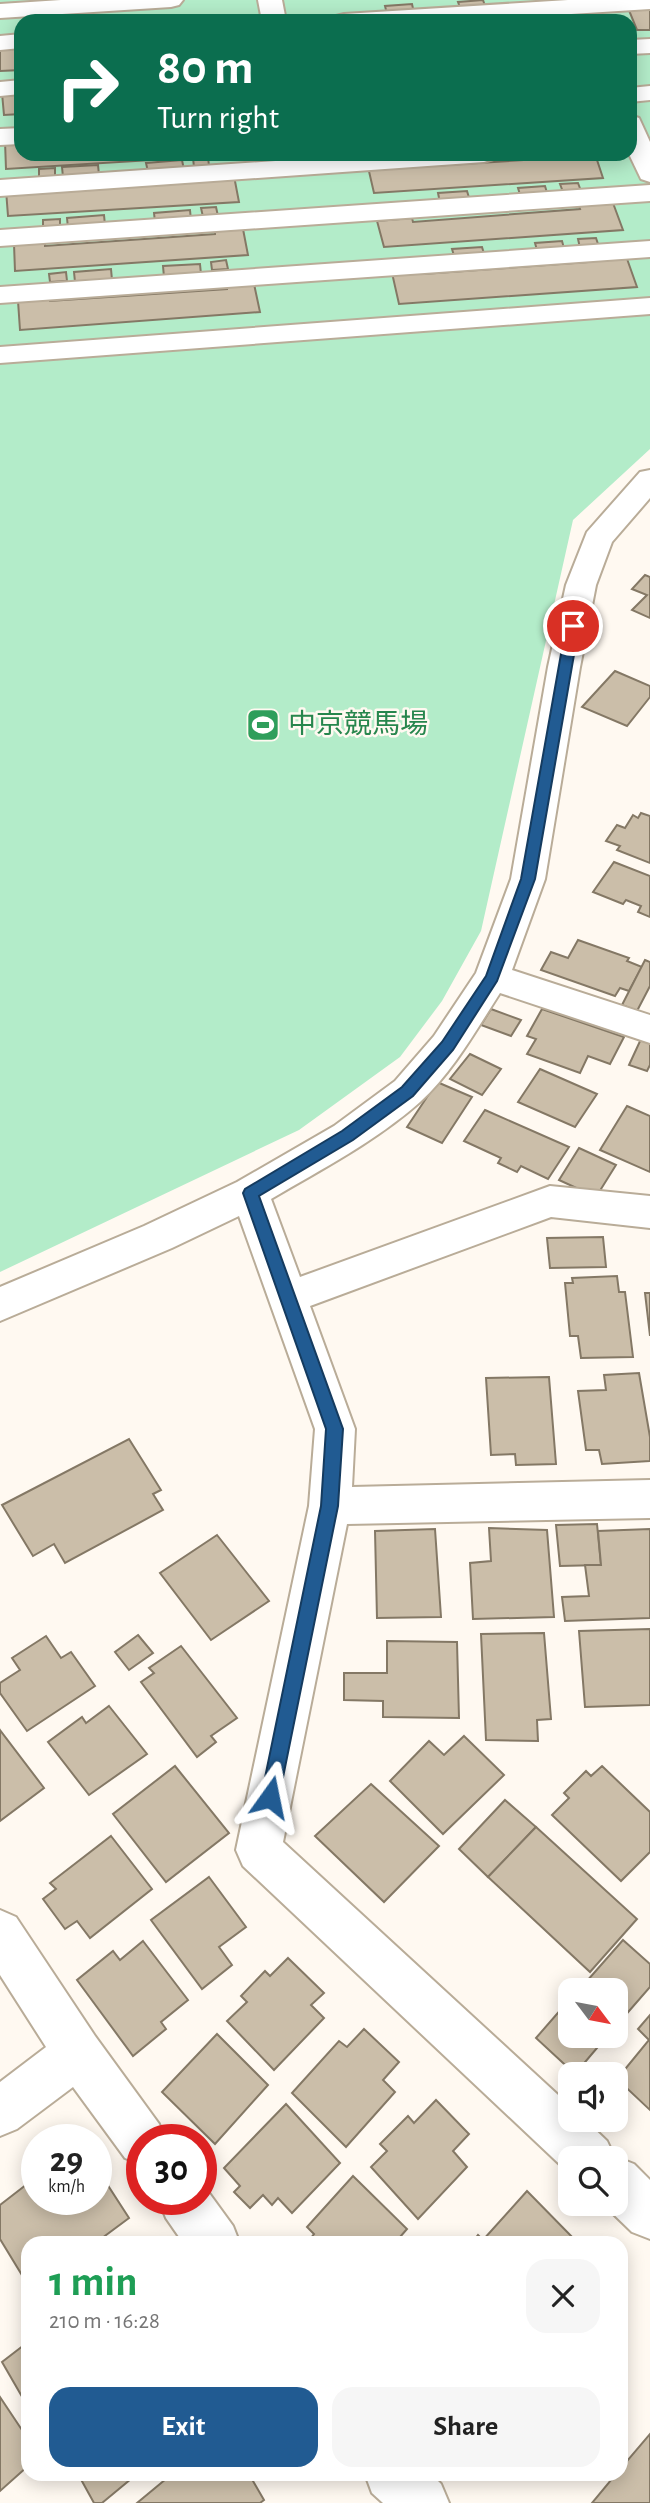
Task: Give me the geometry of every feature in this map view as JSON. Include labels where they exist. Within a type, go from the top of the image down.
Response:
[{"type":"street","points":[[0,11],[171,0]]},
{"type":"street","points":[[486,14],[587,9],[650,2]]},
{"type":"street","points":[[637,138],[650,174]]},
{"type":"street","points":[[0,188],[293,161]]},
{"type":"street","points":[[304,161],[328,272]]},
{"type":"street","points":[[0,355],[650,193]]},
{"type":"street","points":[[0,238],[650,306]]},
{"type":"street","points":[[0,295],[650,249]]},
{"type":"street","points":[[0,1305],[158,1237],[250,1193],[347,1136],[408,1091],[447,1046],[492,977],[528,879],[564,667],[581,585],[598,539],[650,479]]},
{"type":"street","points":[[492,977],[650,1029]]},
{"type":"street","points":[[250,1193],[335,1429],[330,1506],[259,1850],[577,2146]]},
{"type":"street","points":[[288,1298],[550,1201],[650,1212]]},
{"type":"street","points":[[330,1506],[650,1499]]},
{"type":"street","points":[[0,1933],[78,2053],[130,2124]]},
{"type":"street","points":[[0,2112],[78,2053]]},
{"type":"street","points":[[628,2193],[650,2214]]},
{"type":"street","points":[[195,2215],[209,2236]]},
{"type":"street","points":[[398,2481],[422,2503]]},
{"type":"green space","name":"中京競馬場","points":[[0,0],[650,0],[650,449],[573,520],[481,931],[442,1001],[400,1057],[299,1130],[0,1272]]},
{"type":"building","points":[[483,0],[486,9],[461,10],[458,2]]},
{"type":"building","points":[[412,4],[414,13],[387,14],[385,6]]},
{"type":"building","points":[[650,7],[650,30],[637,30],[637,14],[630,14],[628,8]]},
{"type":"building","points":[[14,47],[14,70],[0,71],[0,48]]},
{"type":"building","points":[[14,92],[14,114],[4,115],[2,93]]},
{"type":"building","points":[[14,140],[14,161],[136,161],[6,169],[5,141]]},
{"type":"building","points":[[182,161],[184,170],[148,172],[146,163]]},
{"type":"building","points":[[193,161],[208,161],[209,166],[194,167]]},
{"type":"building","points":[[508,161],[597,161],[603,178],[374,193],[368,167],[399,165],[400,168]]},
{"type":"building","points":[[98,165],[99,175],[63,177],[62,167]]},
{"type":"building","points":[[55,168],[55,176],[39,177],[39,169]]},
{"type":"building","points":[[234,176],[239,202],[8,216],[6,190]]},
{"type":"building","points":[[578,183],[581,191],[563,192],[560,184]]},
{"type":"building","points":[[545,186],[548,196],[521,198],[518,188]]},
{"type":"building","points":[[467,191],[470,201],[440,203],[438,193]]},
{"type":"building","points":[[613,203],[623,230],[384,247],[377,221],[412,218],[413,222],[580,209],[579,206]]},
{"type":"building","points":[[216,207],[218,216],[203,217],[201,208]]},
{"type":"building","points":[[190,210],[191,220],[155,222],[154,213]]},
{"type":"building","points":[[104,215],[105,225],[68,228],[67,218]]},
{"type":"building","points":[[60,219],[60,226],[43,227],[43,220]]},
{"type":"building","points":[[243,229],[248,255],[15,271],[14,244],[45,242],[45,246],[215,234],[215,230]]},
{"type":"building","points":[[596,238],[599,247],[580,248],[578,239]]},
{"type":"building","points":[[562,241],[565,252],[538,254],[535,243]]},
{"type":"building","points":[[482,247],[485,257],[455,259],[452,249]]},
{"type":"building","points":[[626,256],[637,287],[399,304],[392,273],[422,270],[423,274],[587,262],[586,259]]},
{"type":"building","points":[[226,260],[228,269],[212,270],[211,262]]},
{"type":"building","points":[[200,264],[201,274],[164,277],[163,266]]},
{"type":"building","points":[[111,269],[112,280],[75,282],[74,272]]},
{"type":"building","points":[[66,272],[67,281],[50,282],[49,274]]},
{"type":"building","points":[[254,284],[260,312],[20,330],[18,301],[227,289],[227,286]]},
{"type":"building","points":[[645,575],[650,577],[650,618],[632,610],[647,595],[632,589]]},
{"type":"building","points":[[615,671],[650,686],[650,697],[627,726],[582,707]]},
{"type":"building","points":[[641,813],[650,816],[650,863],[617,850],[620,846],[606,841],[617,825],[625,828],[633,815],[638,818]]},
{"type":"building","points":[[614,862],[650,876],[650,917],[638,912],[641,906],[626,900],[623,904],[593,892]]},
{"type":"building","points":[[578,940],[629,958],[627,961],[642,967],[629,991],[620,988],[615,996],[541,970],[551,952],[568,958]]},
{"type":"building","points":[[645,960],[650,962],[650,986],[637,1011],[622,1005]]},
{"type":"building","points":[[491,1009],[521,1020],[511,1036],[481,1025]]},
{"type":"building","points":[[542,1009],[624,1037],[610,1064],[588,1056],[580,1073],[527,1054],[536,1039],[527,1036]]},
{"type":"building","points":[[641,1039],[650,1042],[650,1065],[647,1071],[629,1065]]},
{"type":"building","points":[[470,1054],[501,1069],[482,1095],[450,1079]]},
{"type":"building","points":[[540,1069],[597,1094],[575,1127],[518,1102]]},
{"type":"building","points":[[437,1082],[472,1097],[442,1143],[407,1127]]},
{"type":"building","points":[[627,1106],[650,1116],[650,1172],[600,1150]]},
{"type":"building","points":[[485,1110],[569,1147],[548,1179],[521,1166],[517,1172],[498,1163],[501,1158],[464,1141]]},
{"type":"building","points":[[579,1148],[616,1165],[596,1197],[559,1180]]},
{"type":"building","points":[[603,1237],[606,1267],[550,1268],[547,1238]]},
{"type":"building","points":[[617,1276],[619,1292],[625,1292],[633,1357],[581,1358],[578,1336],[570,1336],[565,1283],[573,1283],[572,1278]]},
{"type":"building","points":[[645,1293],[650,1293],[650,1336]]},
{"type":"building","points":[[639,1373],[650,1437],[650,1461],[602,1464],[599,1450],[586,1450],[578,1391],[606,1390],[604,1375]]},
{"type":"building","points":[[549,1377],[556,1464],[516,1465],[515,1454],[491,1455],[486,1378]]},
{"type":"building","points":[[129,1439],[161,1490],[153,1494],[163,1510],[65,1563],[54,1544],[33,1556],[2,1505]]},
{"type":"building","points":[[597,1524],[601,1565],[560,1566],[556,1525]]},
{"type":"building","points":[[489,1528],[547,1530],[554,1617],[473,1619],[470,1563],[491,1561]]},
{"type":"building","points":[[435,1529],[441,1617],[377,1618],[375,1531]]},
{"type":"building","points":[[650,1529],[650,1618],[565,1621],[562,1597],[589,1596],[585,1565],[601,1565],[598,1531]]},
{"type":"building","points":[[217,1535],[269,1601],[211,1640],[160,1573]]},
{"type":"building","points":[[650,1629],[650,1705],[585,1707],[579,1631]]},
{"type":"building","points":[[544,1633],[551,1719],[537,1720],[538,1741],[486,1740],[481,1634]]},
{"type":"building","points":[[138,1635],[153,1653],[129,1670],[115,1652]]},
{"type":"building","points":[[46,1636],[61,1658],[71,1652],[95,1686],[27,1731],[0,1693],[0,1683],[20,1670],[12,1658]]},
{"type":"building","points":[[387,1641],[457,1642],[459,1718],[383,1717],[383,1701],[344,1700],[344,1673],[387,1673]]},
{"type":"building","points":[[181,1646],[237,1718],[211,1736],[216,1742],[197,1757],[141,1682],[154,1673],[149,1668]]},
{"type":"building","points":[[109,1706],[147,1754],[89,1795],[48,1742],[82,1717],[86,1723]]},
{"type":"building","points":[[0,1730],[44,1788],[0,1821]]},
{"type":"building","points":[[464,1736],[504,1775],[443,1834],[390,1781],[429,1741],[444,1755]]},
{"type":"building","points":[[175,1766],[229,1833],[166,1882],[113,1814]]},
{"type":"building","points":[[602,1766],[650,1812],[650,1852],[621,1881],[552,1815],[569,1798],[564,1793],[586,1771],[591,1776]]},
{"type":"building","points":[[371,1784],[439,1846],[384,1902],[315,1836]]},
{"type":"building","points":[[505,1800],[536,1827],[488,1877],[459,1849]]},
{"type":"building","points":[[536,1827],[637,1919],[590,1972],[488,1877]]},
{"type":"building","points":[[111,1836],[152,1889],[90,1938],[77,1921],[65,1929],[43,1899],[56,1889],[50,1883]]},
{"type":"building","points":[[209,1877],[246,1927],[219,1947],[232,1965],[202,1989],[151,1920]]},
{"type":"building","points":[[623,1940],[650,1964],[650,1987],[628,2012],[628,1978],[590,1978]]},
{"type":"building","points":[[143,1941],[188,2000],[161,2022],[166,2029],[133,2056],[77,1980],[113,1951],[120,1960]]},
{"type":"building","points":[[288,1958],[324,1993],[311,2005],[324,2018],[274,2070],[227,2021],[247,2002],[241,1996],[265,1971],[270,1976]]},
{"type":"building","points":[[558,2013],[558,2048],[597,2048],[585,2062],[562,2062],[536,2038]]},
{"type":"building","points":[[650,2015],[650,2110],[628,2089],[628,2066],[649,2040],[638,2029]]},
{"type":"building","points":[[364,2029],[399,2062],[383,2080],[395,2092],[346,2147],[292,2093],[339,2041],[347,2047]]},
{"type":"building","points":[[217,2034],[268,2085],[217,2142],[217,2124],[195,2124],[162,2092]]},
{"type":"building","points":[[436,2100],[469,2134],[453,2151],[467,2167],[418,2219],[371,2167],[387,2151],[380,2144],[408,2116],[414,2123]]},
{"type":"building","points":[[286,2104],[340,2163],[292,2213],[278,2198],[272,2205],[263,2195],[250,2208],[234,2192],[240,2186],[224,2168]]},
{"type":"building","points":[[353,2176],[407,2229],[401,2236],[312,2236],[314,2234],[307,2227]]},
{"type":"building","points":[[21,2189],[21,2215],[112,2215],[112,2192],[129,2218],[105,2236],[21,2236],[21,2274],[0,2239],[0,2205]]},
{"type":"building","points":[[527,2191],[571,2236],[487,2236]]},
{"type":"building","points":[[21,2347],[21,2395],[2,2362]]},
{"type":"building","points":[[0,2397],[21,2428],[21,2472],[0,2491]]},
{"type":"building","points":[[650,2434],[650,2503],[592,2503],[610,2481],[628,2481],[628,2460]]},
{"type":"building","points":[[82,2481],[129,2481],[102,2503],[94,2503]]},
{"type":"building","points":[[164,2481],[253,2481],[264,2500],[260,2503],[137,2503]]},
{"type":"place","name":"中京競馬場","points":[[263,725]]},
{"type":"route","points":[[270,1797],[330,1506],[335,1429],[250,1193],[347,1136],[408,1091],[447,1046],[492,977],[528,879],[573,626]]}]
